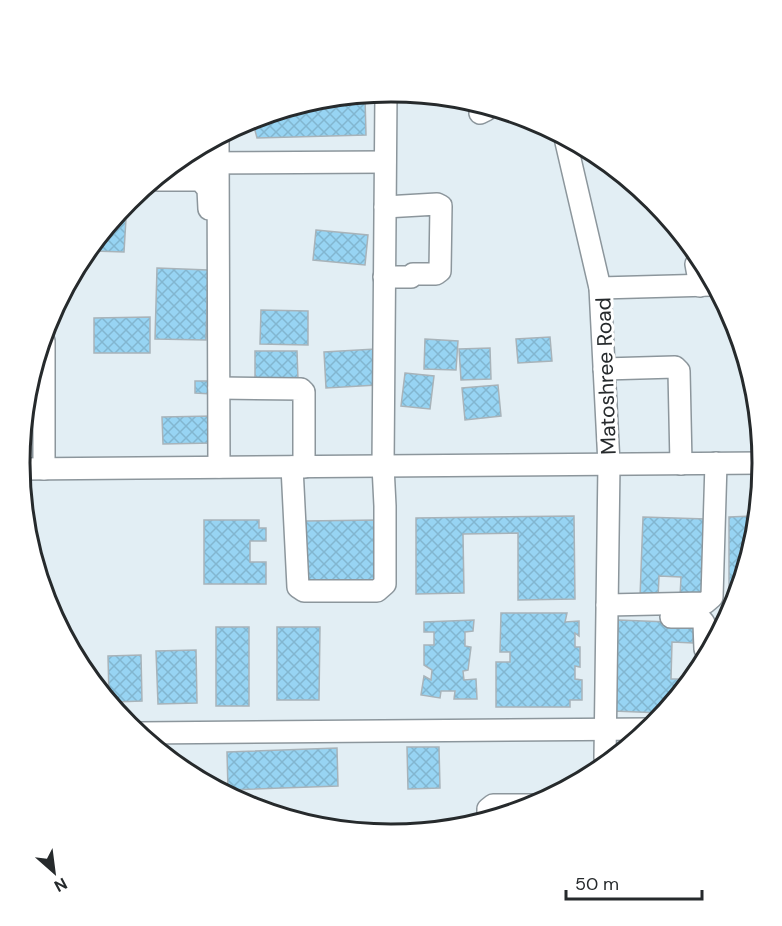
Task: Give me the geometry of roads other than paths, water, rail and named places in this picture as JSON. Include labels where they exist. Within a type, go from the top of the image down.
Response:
[{"type":"street","points":[[219,392],[301,389],[304,392],[298,467],[298,587],[304,591],[377,591],[385,584],[383,466],[386,102]]},
{"type":"street","points":[[216,147],[205,185],[219,392],[219,467]]},
{"type":"street","points":[[567,148],[600,288]]},
{"type":"street","points":[[162,184],[205,185],[385,162]]},
{"type":"street","points":[[384,277],[411,277],[413,274],[436,274],[440,271],[441,206],[437,204],[385,207]]},
{"type":"street","name":"Matoshree Road","points":[[605,753],[609,464],[600,288],[705,286]]},
{"type":"street","points":[[604,369],[675,367],[679,371],[681,464]]},
{"type":"street","points":[[40,379],[37,409],[45,469]]},
{"type":"street","points":[[607,610],[633,597],[705,603],[712,597],[716,463]]},
{"type":"street","points":[[30,469],[752,463]]},
{"type":"street","points":[[607,610],[699,617],[705,623],[705,642]]},
{"type":"street","points":[[152,733],[634,729]]},
{"type":"street","points":[[488,811],[493,804],[509,804]]}]
